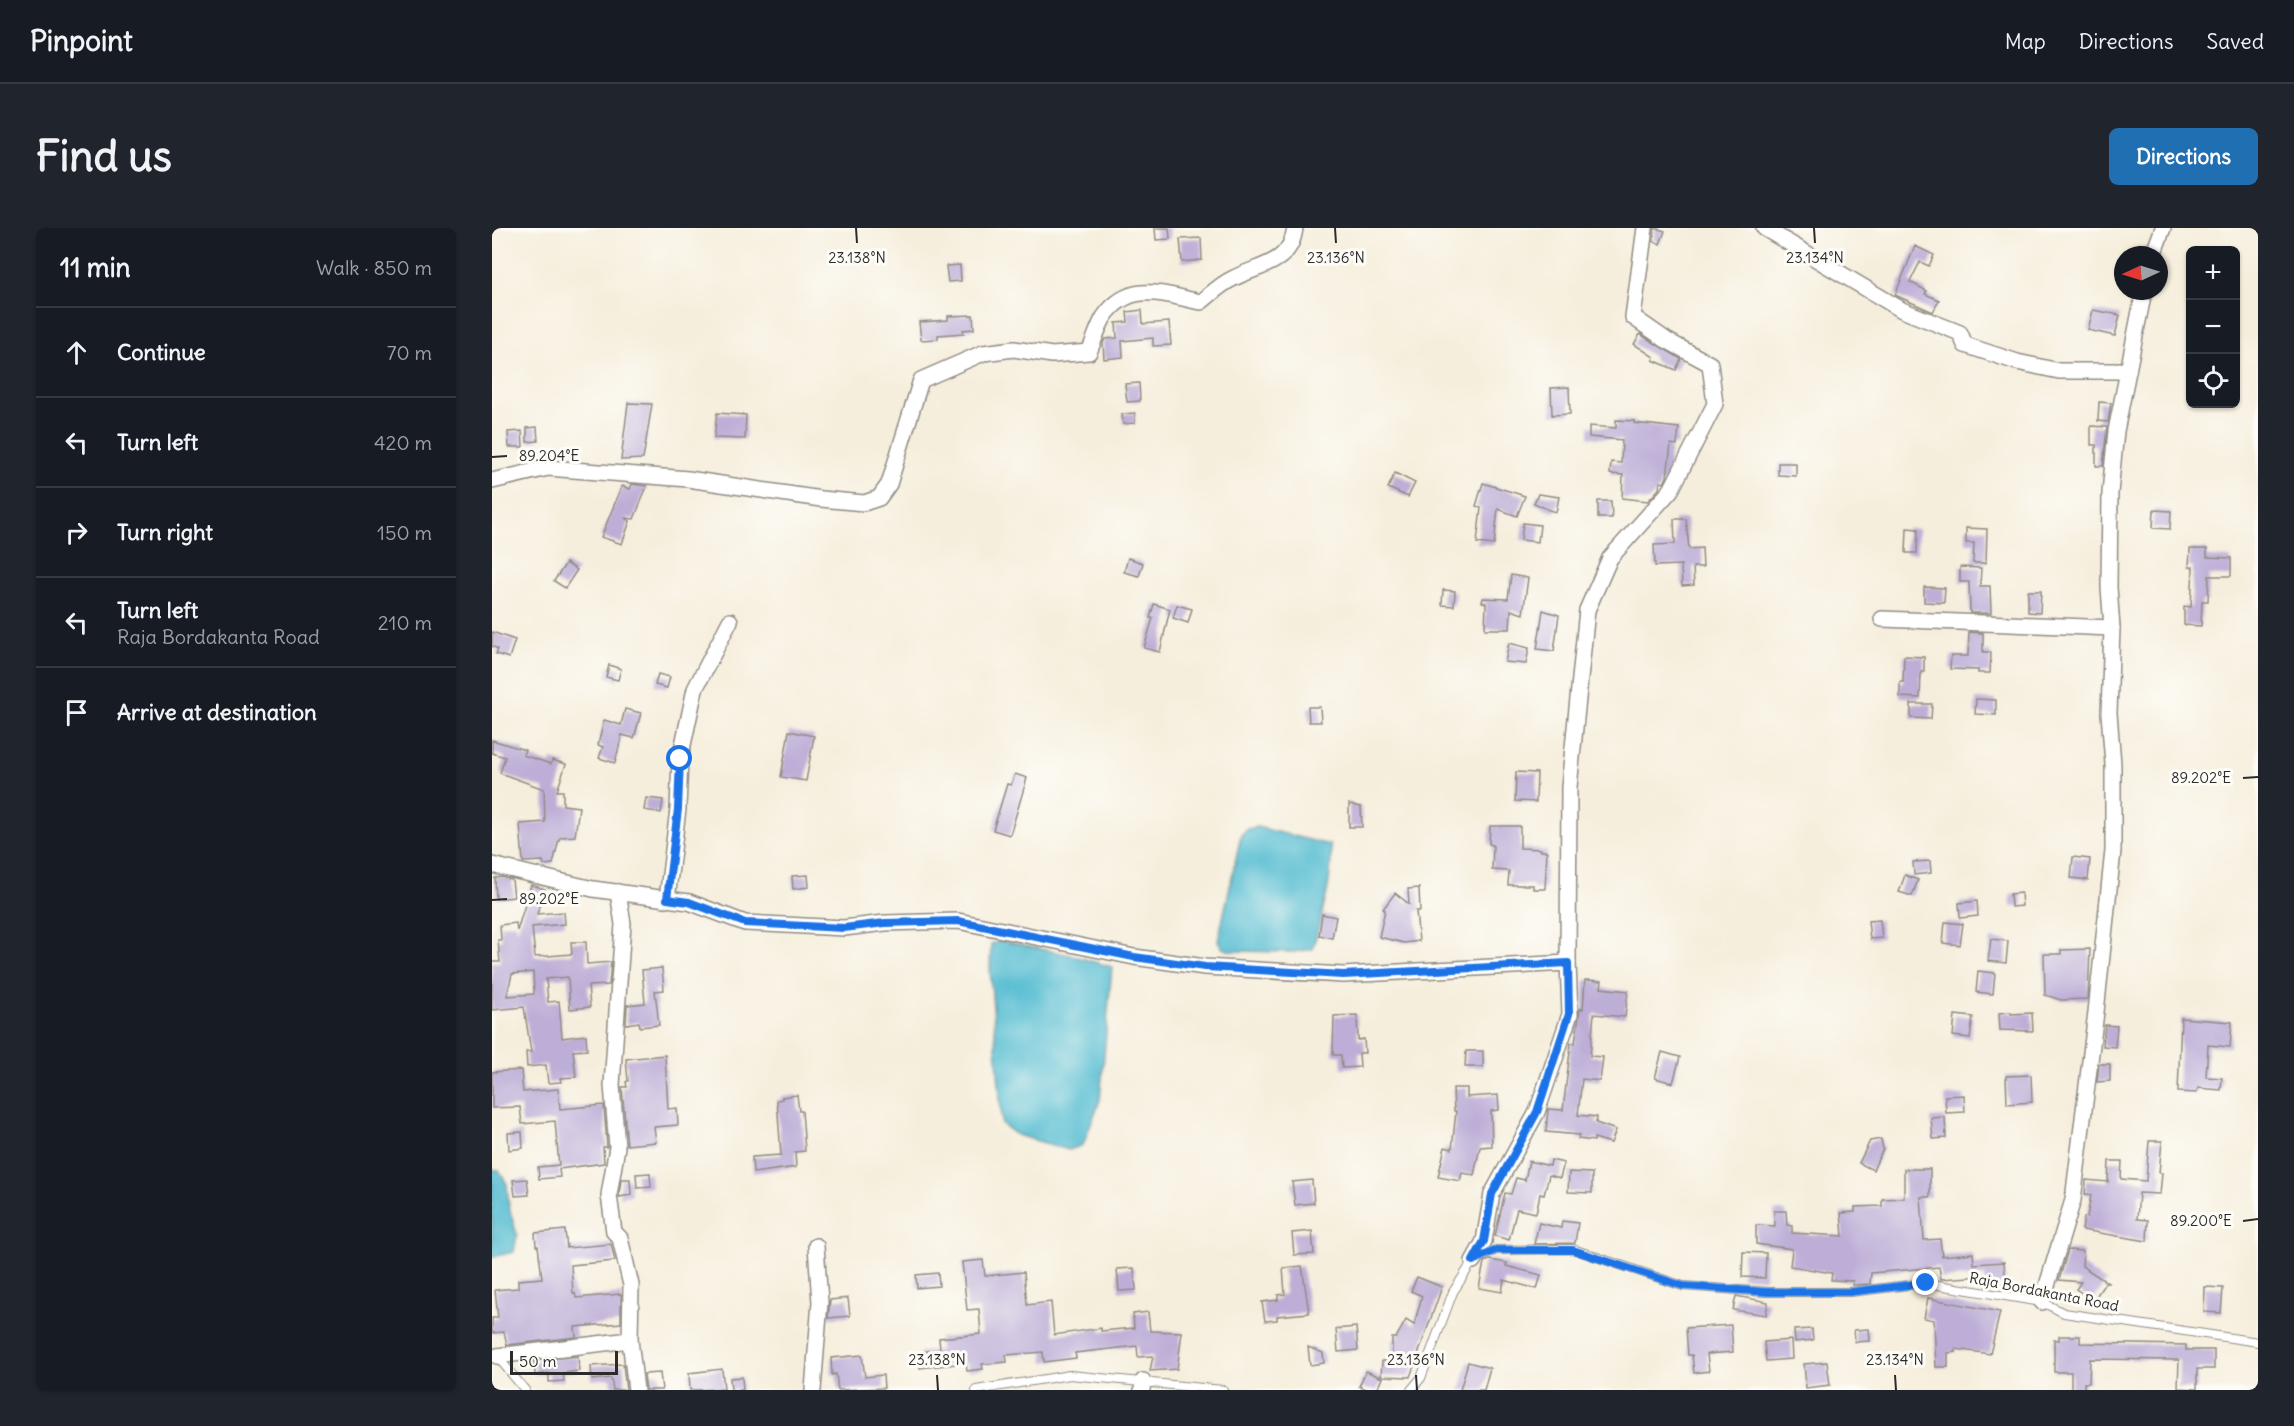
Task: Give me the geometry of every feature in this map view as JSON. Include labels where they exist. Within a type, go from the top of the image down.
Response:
[{"type":"street","points":[[492,480],[548,468],[688,479],[821,499],[864,503],[879,498],[889,484],[921,380],[984,353],[1014,349],[1052,355],[1089,352],[1104,317],[1124,297],[1145,291],[1202,302],[1230,279],[1278,261],[1294,237],[1295,228]]},
{"type":"street","points":[[1473,1261],[1484,1241],[1492,1194],[1537,1112],[1569,1014],[1569,787],[1587,610],[1610,558],[1671,490],[1715,404],[1710,364],[1666,340],[1633,317],[1645,228]]},
{"type":"street","points":[[1764,228],[1902,310],[2034,366],[2128,371]]},
{"type":"street","points":[[2156,246],[2163,228]]},
{"type":"street","points":[[2042,1302],[2073,1200],[2112,863],[2113,764],[2109,713],[2112,628],[2109,587],[2110,493],[2116,431],[2142,300]]},
{"type":"street","points":[[1882,619],[2112,628]]},
{"type":"street","points":[[667,899],[678,809],[680,759],[695,689],[730,621]]},
{"type":"street","points":[[492,865],[593,889],[689,902],[745,923],[844,928],[885,923],[958,921],[1134,957],[1205,967],[1343,975],[1568,963]]},
{"type":"street","points":[[618,892],[623,924],[612,1085],[617,1147],[609,1195],[614,1232],[620,1238],[631,1285],[630,1340],[636,1390]]},
{"type":"street","points":[[813,1390],[820,1302],[816,1246]]},
{"type":"street","points":[[494,1355],[630,1340]]},
{"type":"lane","name":"Raja Bordakanta Road","points":[[1473,1261],[1496,1250],[1573,1250],[1683,1286],[1767,1292],[1850,1292],[1926,1283],[2042,1302],[2064,1312],[2258,1342]]},
{"type":"lane","points":[[1411,1390],[1421,1378],[1453,1292],[1473,1261]]},
{"type":"lane","points":[[494,1355],[525,1390]]},
{"type":"lane","points":[[976,1390],[1070,1375],[1142,1386],[1223,1390]]},
{"type":"water","points":[[1257,827],[1330,845],[1329,884],[1313,949],[1293,952],[1231,951],[1222,948],[1218,941],[1241,835],[1247,829]]},
{"type":"water","points":[[1001,941],[1071,955],[1112,967],[1100,1100],[1083,1145],[1069,1150],[1017,1135],[1002,1124],[990,969],[991,944]]},
{"type":"water","points":[[492,1170],[499,1170],[507,1184],[509,1207],[517,1235],[514,1252],[492,1257]]},
{"type":"building","points":[[1155,228],[1169,228],[1170,239],[1156,240]]},
{"type":"building","points":[[1655,228],[1665,231],[1660,244],[1653,241]]},
{"type":"building","points":[[1201,238],[1202,260],[1182,262],[1180,239]]},
{"type":"building","points":[[1915,246],[1934,255],[1929,266],[1920,262],[1910,282],[1927,291],[1925,294],[1939,300],[1933,312],[1895,295]]},
{"type":"building","points":[[960,265],[961,281],[948,282],[946,266]]},
{"type":"building","points":[[1142,310],[1143,324],[1169,322],[1171,345],[1153,346],[1153,338],[1122,341],[1123,357],[1104,359],[1103,343],[1105,339],[1117,338],[1116,323],[1128,322],[1127,312]]},
{"type":"building","points":[[2093,310],[2120,315],[2115,336],[2088,330]]},
{"type":"building","points":[[973,315],[974,329],[963,330],[964,333],[938,335],[938,339],[921,340],[919,322],[948,320],[948,316]]},
{"type":"building","points":[[1640,334],[1681,359],[1676,370],[1653,360],[1654,357],[1634,344]]},
{"type":"building","points":[[1139,383],[1140,401],[1127,402],[1125,384]]},
{"type":"building","points":[[1569,387],[1570,414],[1552,415],[1551,388]]},
{"type":"building","points":[[2099,402],[2111,403],[2108,422],[2098,421]]},
{"type":"building","points":[[628,403],[652,404],[643,459],[621,460]]},
{"type":"building","points":[[717,413],[746,415],[745,439],[714,438]]},
{"type":"building","points":[[1135,413],[1135,423],[1123,424],[1122,414]]},
{"type":"building","points":[[1616,420],[1679,428],[1677,445],[1671,444],[1667,477],[1664,483],[1660,482],[1659,489],[1648,501],[1622,498],[1623,475],[1610,474],[1611,462],[1621,463],[1622,440],[1589,437],[1589,426],[1616,428]]},
{"type":"building","points":[[2091,426],[2107,427],[2103,466],[2096,466],[2096,445],[2091,445]]},
{"type":"building","points":[[537,427],[538,441],[527,442],[527,428]]},
{"type":"building","points":[[522,431],[523,447],[509,447],[508,432]]},
{"type":"building","points":[[1778,463],[1796,463],[1796,476],[1778,475]]},
{"type":"building","points":[[1395,473],[1415,483],[1408,497],[1388,488]]},
{"type":"building","points":[[1483,483],[1525,496],[1517,516],[1498,509],[1494,545],[1477,543],[1481,508],[1476,506]]},
{"type":"building","points":[[632,484],[647,486],[634,519],[625,518],[630,521],[622,544],[601,537],[622,486],[630,489]]},
{"type":"building","points":[[1538,494],[1559,497],[1556,512],[1534,503]]},
{"type":"building","points":[[1598,501],[1611,501],[1612,518],[1598,518]]},
{"type":"building","points":[[2154,510],[2171,511],[2170,529],[2153,528]]},
{"type":"building","points":[[1674,519],[1686,519],[1689,549],[1702,548],[1703,567],[1693,567],[1694,585],[1682,586],[1681,565],[1655,566],[1654,545],[1675,544]]},
{"type":"building","points":[[1523,523],[1540,525],[1538,542],[1521,540]]},
{"type":"building","points":[[1907,528],[1918,529],[1917,553],[1906,553]]},
{"type":"building","points":[[1966,528],[1987,529],[1986,563],[1973,563],[1974,543],[1966,543]]},
{"type":"building","points":[[2190,549],[2207,549],[2207,557],[2231,558],[2231,576],[2209,576],[2208,601],[2202,601],[2201,626],[2184,625],[2184,606],[2191,607],[2193,567],[2189,567]]},
{"type":"building","points":[[1128,558],[1143,563],[1139,576],[1124,572]]},
{"type":"building","points":[[566,563],[577,570],[565,588],[554,581]]},
{"type":"building","points":[[1960,567],[1981,568],[1980,586],[1990,586],[1991,613],[1970,613],[1969,582],[1960,582]]},
{"type":"building","points":[[1511,575],[1528,578],[1523,614],[1511,610],[1510,629],[1485,629],[1486,603],[1482,602],[1483,598],[1508,599]]},
{"type":"building","points":[[1924,587],[1945,588],[1944,603],[1924,602]]},
{"type":"building","points":[[1443,590],[1455,591],[1454,606],[1442,605]]},
{"type":"building","points":[[2028,591],[2041,591],[2040,613],[2028,612]]},
{"type":"building","points":[[1154,604],[1170,609],[1160,652],[1144,648],[1153,618],[1150,618]]},
{"type":"building","points":[[1177,605],[1192,609],[1188,623],[1173,618]]},
{"type":"building","points":[[1543,610],[1559,615],[1554,651],[1537,649]]},
{"type":"building","points":[[492,632],[515,640],[509,658],[496,654],[498,649],[492,646]]},
{"type":"building","points":[[1969,632],[1983,633],[1983,652],[1991,652],[1990,673],[1950,669],[1951,656],[1968,656]]},
{"type":"building","points":[[1509,643],[1529,648],[1526,664],[1505,662]]},
{"type":"building","points":[[1904,656],[1924,657],[1920,698],[1900,697]]},
{"type":"building","points":[[609,665],[621,669],[618,680],[606,677]]},
{"type":"building","points":[[658,674],[670,677],[667,688],[655,685]]},
{"type":"building","points":[[1976,699],[1996,700],[1996,715],[1975,714]]},
{"type":"building","points":[[1911,704],[1932,704],[1931,719],[1911,718]]},
{"type":"building","points":[[1308,707],[1320,707],[1321,722],[1309,722]]},
{"type":"building","points":[[625,709],[641,713],[634,738],[622,735],[615,763],[599,758],[603,747],[598,745],[604,720],[621,725]]},
{"type":"building","points":[[789,731],[814,736],[806,781],[781,777]]},
{"type":"building","points":[[492,740],[525,750],[523,755],[551,764],[552,760],[566,764],[557,791],[563,791],[563,805],[579,807],[575,836],[559,839],[553,864],[544,865],[543,861],[523,862],[520,824],[545,822],[544,789],[500,773],[505,757],[492,753]]},
{"type":"building","points":[[1516,772],[1537,773],[1536,802],[1515,801]]},
{"type":"building","points":[[1015,774],[1027,778],[1010,835],[993,830],[1007,784],[1011,785]]},
{"type":"building","points":[[646,798],[663,800],[661,813],[644,810]]},
{"type":"building","points":[[1349,804],[1361,807],[1362,827],[1349,827]]},
{"type":"building","points":[[1490,826],[1520,826],[1520,848],[1547,851],[1545,889],[1533,889],[1533,885],[1508,885],[1509,871],[1492,870],[1493,845],[1489,844]]},
{"type":"building","points":[[2073,857],[2090,859],[2088,880],[2071,878]]},
{"type":"building","points":[[1930,861],[1931,873],[1914,875],[1913,862]]},
{"type":"building","points":[[808,875],[809,887],[793,889],[792,876]]},
{"type":"building","points":[[1905,875],[1918,880],[1912,896],[1899,892]]},
{"type":"building","points":[[502,877],[512,880],[514,897],[496,899],[495,878]]},
{"type":"building","points":[[531,885],[545,889],[537,914],[564,912],[565,924],[532,927],[535,957],[572,954],[571,942],[586,942],[587,964],[611,962],[609,985],[588,986],[590,1007],[570,1009],[568,977],[546,979],[548,1002],[559,1001],[562,1038],[586,1035],[587,1050],[573,1051],[576,1077],[560,1078],[561,1082],[548,1083],[546,1065],[527,1067],[526,1052],[531,1052],[524,1007],[492,1010],[492,962],[500,962],[498,940],[501,940],[500,925],[516,923],[517,931]],"holes":[[[533,972],[534,994],[507,996],[512,974]]]},
{"type":"building","points":[[1419,888],[1420,911],[1416,911],[1419,941],[1404,943],[1379,937],[1385,910],[1383,909],[1395,893],[1409,904],[1408,889]]},
{"type":"building","points":[[2021,893],[2022,906],[2011,907],[2010,894]]},
{"type":"building","points":[[1977,901],[1978,916],[1960,918],[1959,903]]},
{"type":"building","points":[[1322,914],[1336,917],[1332,938],[1319,935]]},
{"type":"building","points":[[1880,920],[1882,938],[1870,939],[1868,921]]},
{"type":"building","points":[[1945,922],[1963,924],[1960,945],[1943,943]]},
{"type":"building","points":[[1991,939],[2008,941],[2006,963],[1988,961]]},
{"type":"building","points":[[2090,949],[2088,999],[2061,1000],[2045,995],[2044,954],[2061,954],[2061,950]]},
{"type":"building","points":[[662,968],[664,990],[655,991],[659,1025],[640,1027],[639,1022],[626,1024],[627,1005],[645,1003],[642,970]]},
{"type":"building","points":[[1978,971],[1995,973],[1993,994],[1976,992]]},
{"type":"building","points":[[1585,980],[1602,981],[1601,988],[1628,991],[1625,1017],[1594,1014],[1590,1056],[1603,1057],[1600,1081],[1582,1079],[1578,1115],[1597,1117],[1596,1123],[1616,1130],[1611,1143],[1594,1138],[1594,1141],[1578,1139],[1579,1135],[1546,1132],[1548,1109],[1563,1110],[1571,1043],[1575,1043],[1580,1009],[1583,1009]]},
{"type":"building","points":[[2011,1012],[2011,1014],[2032,1013],[2033,1031],[2000,1030],[1999,1013]]},
{"type":"building","points":[[1357,1015],[1358,1040],[1364,1039],[1365,1053],[1359,1053],[1360,1067],[1342,1068],[1341,1055],[1333,1055],[1334,1016]]},
{"type":"building","points":[[1955,1015],[1973,1017],[1970,1038],[1953,1036]]},
{"type":"building","points":[[2181,1018],[2232,1022],[2230,1047],[2208,1045],[2206,1077],[2222,1078],[2221,1090],[2198,1088],[2197,1093],[2178,1092]]},
{"type":"building","points":[[2105,1025],[2117,1026],[2115,1047],[2103,1046]]},
{"type":"building","points":[[1466,1051],[1483,1051],[1483,1067],[1465,1067]]},
{"type":"building","points":[[1662,1052],[1680,1057],[1673,1083],[1655,1078]]},
{"type":"building","points":[[665,1055],[668,1109],[677,1108],[678,1125],[654,1127],[656,1142],[627,1145],[622,1087],[627,1087],[626,1082],[628,1081],[626,1059]]},
{"type":"building","points":[[2099,1064],[2110,1064],[2110,1081],[2097,1082]]},
{"type":"building","points":[[521,1070],[523,1092],[558,1089],[560,1109],[604,1105],[607,1147],[603,1147],[604,1163],[559,1169],[560,1177],[539,1179],[538,1167],[559,1165],[555,1121],[522,1124],[520,1107],[492,1108],[492,1072]]},
{"type":"building","points":[[2031,1075],[2032,1102],[2007,1104],[2006,1076]]},
{"type":"building","points":[[1453,1088],[1467,1088],[1467,1097],[1498,1095],[1499,1110],[1491,1111],[1492,1146],[1480,1147],[1474,1175],[1462,1173],[1460,1181],[1438,1177],[1445,1147],[1452,1149],[1456,1111],[1454,1111]]},
{"type":"building","points":[[797,1095],[799,1111],[802,1111],[805,1151],[795,1152],[796,1167],[753,1173],[752,1157],[781,1155],[777,1100]]},
{"type":"building","points":[[1964,1095],[1965,1112],[1946,1113],[1945,1096]]},
{"type":"building","points":[[1945,1117],[1946,1138],[1933,1139],[1931,1118]]},
{"type":"building","points":[[522,1132],[523,1148],[509,1150],[508,1133]]},
{"type":"building","points":[[1881,1139],[1883,1149],[1873,1170],[1859,1163],[1870,1141]]},
{"type":"building","points":[[2149,1141],[2162,1141],[2159,1173],[2162,1173],[2160,1194],[2139,1193],[2137,1219],[2148,1220],[2147,1241],[2082,1230],[2091,1195],[2085,1194],[2086,1180],[2108,1182],[2109,1161],[2122,1161],[2121,1179],[2146,1181]]},
{"type":"building","points":[[1551,1160],[1564,1163],[1560,1178],[1549,1175],[1544,1195],[1540,1194],[1536,1213],[1517,1209],[1509,1240],[1495,1236],[1505,1193],[1511,1194],[1516,1178],[1525,1180],[1529,1161],[1550,1166]]},
{"type":"building","points":[[1904,1169],[1930,1169],[1930,1197],[1921,1197],[1924,1240],[1940,1239],[1942,1256],[1973,1253],[1974,1264],[2004,1262],[2006,1285],[1986,1287],[1985,1276],[1941,1279],[1939,1267],[1871,1273],[1870,1284],[1853,1285],[1853,1281],[1831,1280],[1832,1273],[1790,1266],[1792,1249],[1756,1244],[1756,1225],[1775,1226],[1774,1211],[1786,1211],[1787,1225],[1792,1226],[1792,1233],[1843,1236],[1841,1213],[1855,1212],[1855,1207],[1882,1206],[1882,1199],[1904,1198]]},
{"type":"building","points":[[1569,1172],[1592,1173],[1592,1193],[1568,1192]]},
{"type":"building","points":[[650,1173],[651,1187],[637,1188],[636,1174]]},
{"type":"building","points":[[527,1179],[529,1195],[515,1196],[513,1180]]},
{"type":"building","points":[[621,1179],[630,1179],[631,1195],[619,1197]]},
{"type":"building","points":[[1312,1180],[1314,1203],[1295,1205],[1292,1182]]},
{"type":"building","points":[[1562,1221],[1578,1223],[1575,1243],[1534,1244],[1539,1223],[1561,1228]]},
{"type":"building","points":[[565,1230],[567,1248],[611,1244],[615,1261],[571,1265],[573,1293],[576,1298],[621,1294],[621,1323],[575,1327],[576,1337],[507,1345],[504,1332],[492,1333],[492,1318],[498,1318],[495,1290],[518,1288],[518,1280],[542,1278],[535,1233]]},
{"type":"building","points":[[1312,1231],[1314,1254],[1294,1255],[1292,1233]]},
{"type":"building","points":[[2068,1250],[2083,1251],[2082,1266],[2108,1283],[2105,1283],[2093,1301],[2076,1289],[2081,1282],[2059,1280]]},
{"type":"building","points":[[1743,1252],[1766,1253],[1765,1278],[1742,1277]]},
{"type":"building","points":[[983,1260],[985,1276],[1024,1272],[1027,1305],[1051,1302],[1054,1335],[1101,1328],[1101,1331],[1134,1328],[1133,1314],[1148,1312],[1150,1331],[1182,1332],[1177,1369],[1150,1371],[1153,1356],[1138,1357],[1137,1346],[1075,1353],[1076,1358],[1044,1362],[1043,1352],[1006,1355],[1007,1362],[982,1364],[983,1369],[967,1371],[966,1363],[920,1368],[919,1352],[940,1350],[939,1338],[981,1334],[979,1309],[967,1310],[962,1262]]},
{"type":"building","points":[[1490,1260],[1507,1263],[1506,1266],[1541,1275],[1537,1289],[1504,1280],[1502,1292],[1479,1288],[1484,1262]]},
{"type":"building","points":[[1302,1266],[1309,1313],[1277,1316],[1277,1320],[1265,1321],[1262,1302],[1278,1300],[1278,1295],[1285,1294],[1283,1268]]},
{"type":"building","points":[[1134,1268],[1136,1290],[1119,1291],[1117,1269]]},
{"type":"building","points":[[938,1273],[939,1286],[917,1288],[916,1275]]},
{"type":"building","points":[[1417,1277],[1442,1287],[1410,1377],[1381,1376],[1382,1361],[1392,1361],[1392,1338],[1396,1338],[1406,1320],[1414,1325],[1422,1296],[1411,1291]]},
{"type":"building","points":[[2205,1287],[2223,1288],[2221,1313],[2204,1312]]},
{"type":"building","points":[[1736,1296],[1768,1302],[1766,1315],[1733,1310]]},
{"type":"building","points":[[848,1298],[850,1316],[828,1318],[830,1300]]},
{"type":"building","points":[[1928,1298],[2000,1312],[1990,1354],[1956,1349],[1956,1352],[1948,1353],[1948,1367],[1936,1367],[1934,1320],[1924,1318]]},
{"type":"building","points":[[1731,1325],[1733,1352],[1707,1354],[1709,1371],[1694,1373],[1692,1355],[1688,1355],[1686,1328]]},
{"type":"building","points":[[1356,1327],[1358,1350],[1338,1352],[1336,1329]]},
{"type":"building","points":[[1812,1329],[1813,1340],[1795,1342],[1794,1330]]},
{"type":"building","points":[[1869,1329],[1870,1341],[1855,1342],[1854,1330]]},
{"type":"building","points":[[2059,1336],[2080,1336],[2080,1343],[2186,1345],[2186,1350],[2214,1350],[2214,1369],[2197,1369],[2197,1389],[2178,1388],[2179,1360],[2090,1359],[2089,1383],[2084,1383],[2084,1390],[2071,1390],[2071,1372],[2054,1372],[2054,1340],[2059,1340]]},
{"type":"building","points":[[1791,1340],[1792,1359],[1766,1361],[1764,1342]]},
{"type":"building","points":[[1308,1347],[1323,1353],[1324,1363],[1310,1365]]},
{"type":"building","points":[[862,1355],[865,1377],[883,1375],[884,1388],[838,1390],[836,1374],[832,1375],[831,1358]]},
{"type":"building","points":[[578,1356],[579,1371],[563,1373],[564,1381],[549,1382],[549,1373],[535,1375],[534,1361]]},
{"type":"building","points":[[1468,1362],[1490,1368],[1484,1390],[1460,1390]]},
{"type":"building","points":[[1827,1362],[1830,1385],[1806,1388],[1804,1364]]},
{"type":"building","points":[[623,1364],[626,1390],[613,1390],[611,1378],[592,1380],[591,1366]]},
{"type":"building","points":[[722,1369],[724,1389],[690,1390],[689,1373]]},
{"type":"building","points":[[1366,1371],[1382,1378],[1377,1390],[1368,1390],[1359,1386]]},
{"type":"building","points":[[660,1373],[662,1390],[646,1390],[644,1374]]},
{"type":"building","points":[[742,1377],[743,1390],[731,1390],[730,1378]]},
{"type":"route","points":[[680,759],[678,809],[667,899],[689,902],[745,923],[844,928],[885,923],[958,921],[1134,957],[1205,967],[1343,975],[1568,963],[1569,1014],[1537,1112],[1492,1194],[1484,1241],[1473,1261],[1496,1250],[1573,1250],[1683,1286],[1767,1292],[1850,1292],[1926,1283]]}]
